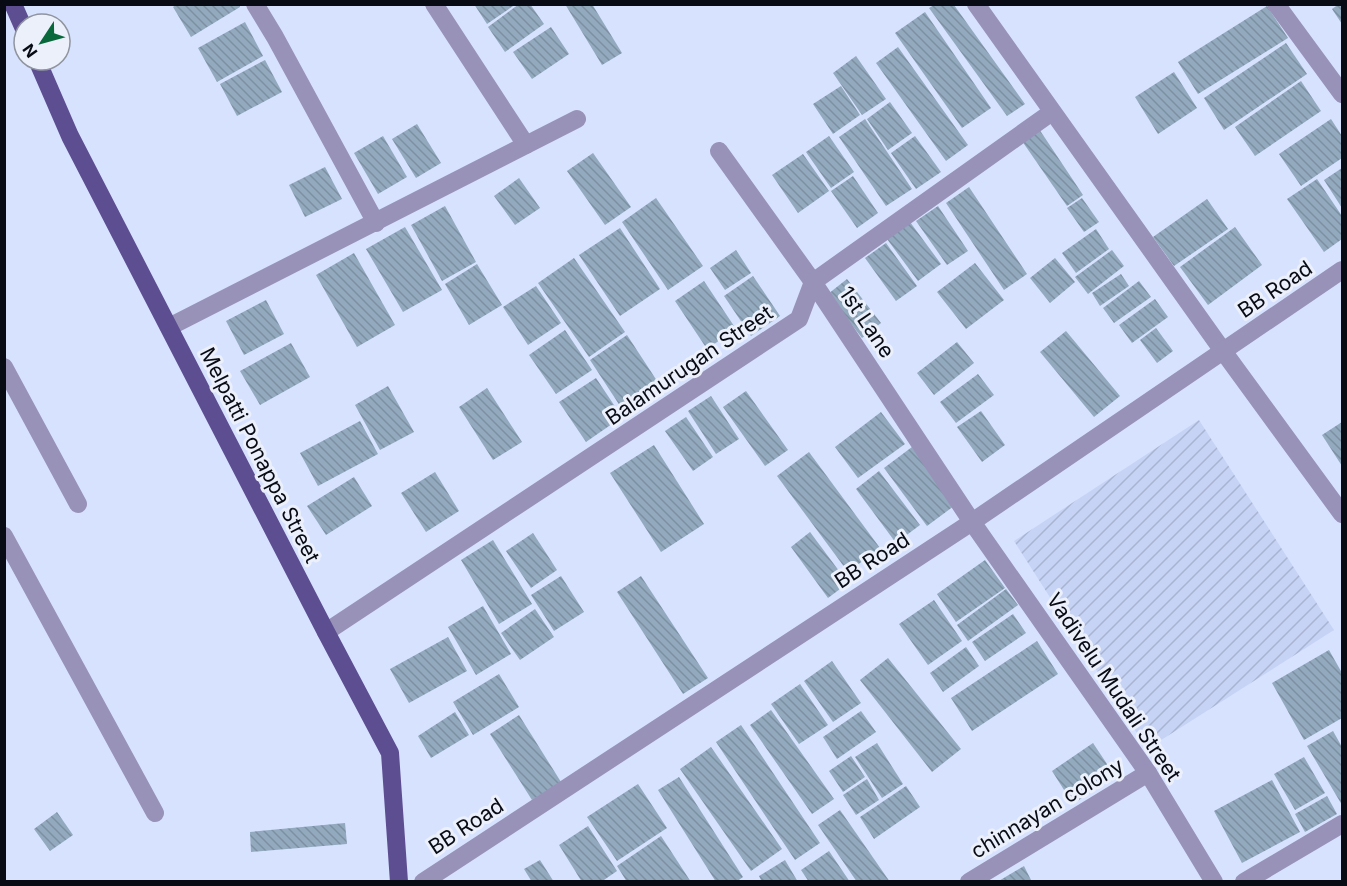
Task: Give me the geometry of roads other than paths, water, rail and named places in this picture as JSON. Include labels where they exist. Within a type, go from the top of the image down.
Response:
[{"type":"main road","name":"Melpatti Ponappa Street","points":[[42,72],[70,136],[390,753],[399,882]]},
{"type":"street","points":[[255,4],[376,223]]},
{"type":"street","points":[[434,4],[526,145]]},
{"type":"street","points":[[975,4],[1342,514]]},
{"type":"street","points":[[1276,4],[1342,94]]},
{"type":"street","points":[[813,282],[1052,112]]},
{"type":"street","points":[[169,327],[577,119]]},
{"type":"street","name":"1st Lane","points":[[719,151],[813,282],[972,522]]},
{"type":"street","name":"BB Road","points":[[423,882],[972,522],[1342,270]]},
{"type":"street","name":"Balamurugan Street","points":[[326,632],[799,319],[813,282]]},
{"type":"street","points":[[4,368],[78,504]]},
{"type":"street","name":"Vadivelu Mudali Street","points":[[972,522],[1148,773],[1214,882]]},
{"type":"street","points":[[4,536],[155,813]]},
{"type":"street","name":"chinnayan colony","points":[[969,882],[1148,773]]},
{"type":"street","points":[[1244,882],[1342,824]]}]
